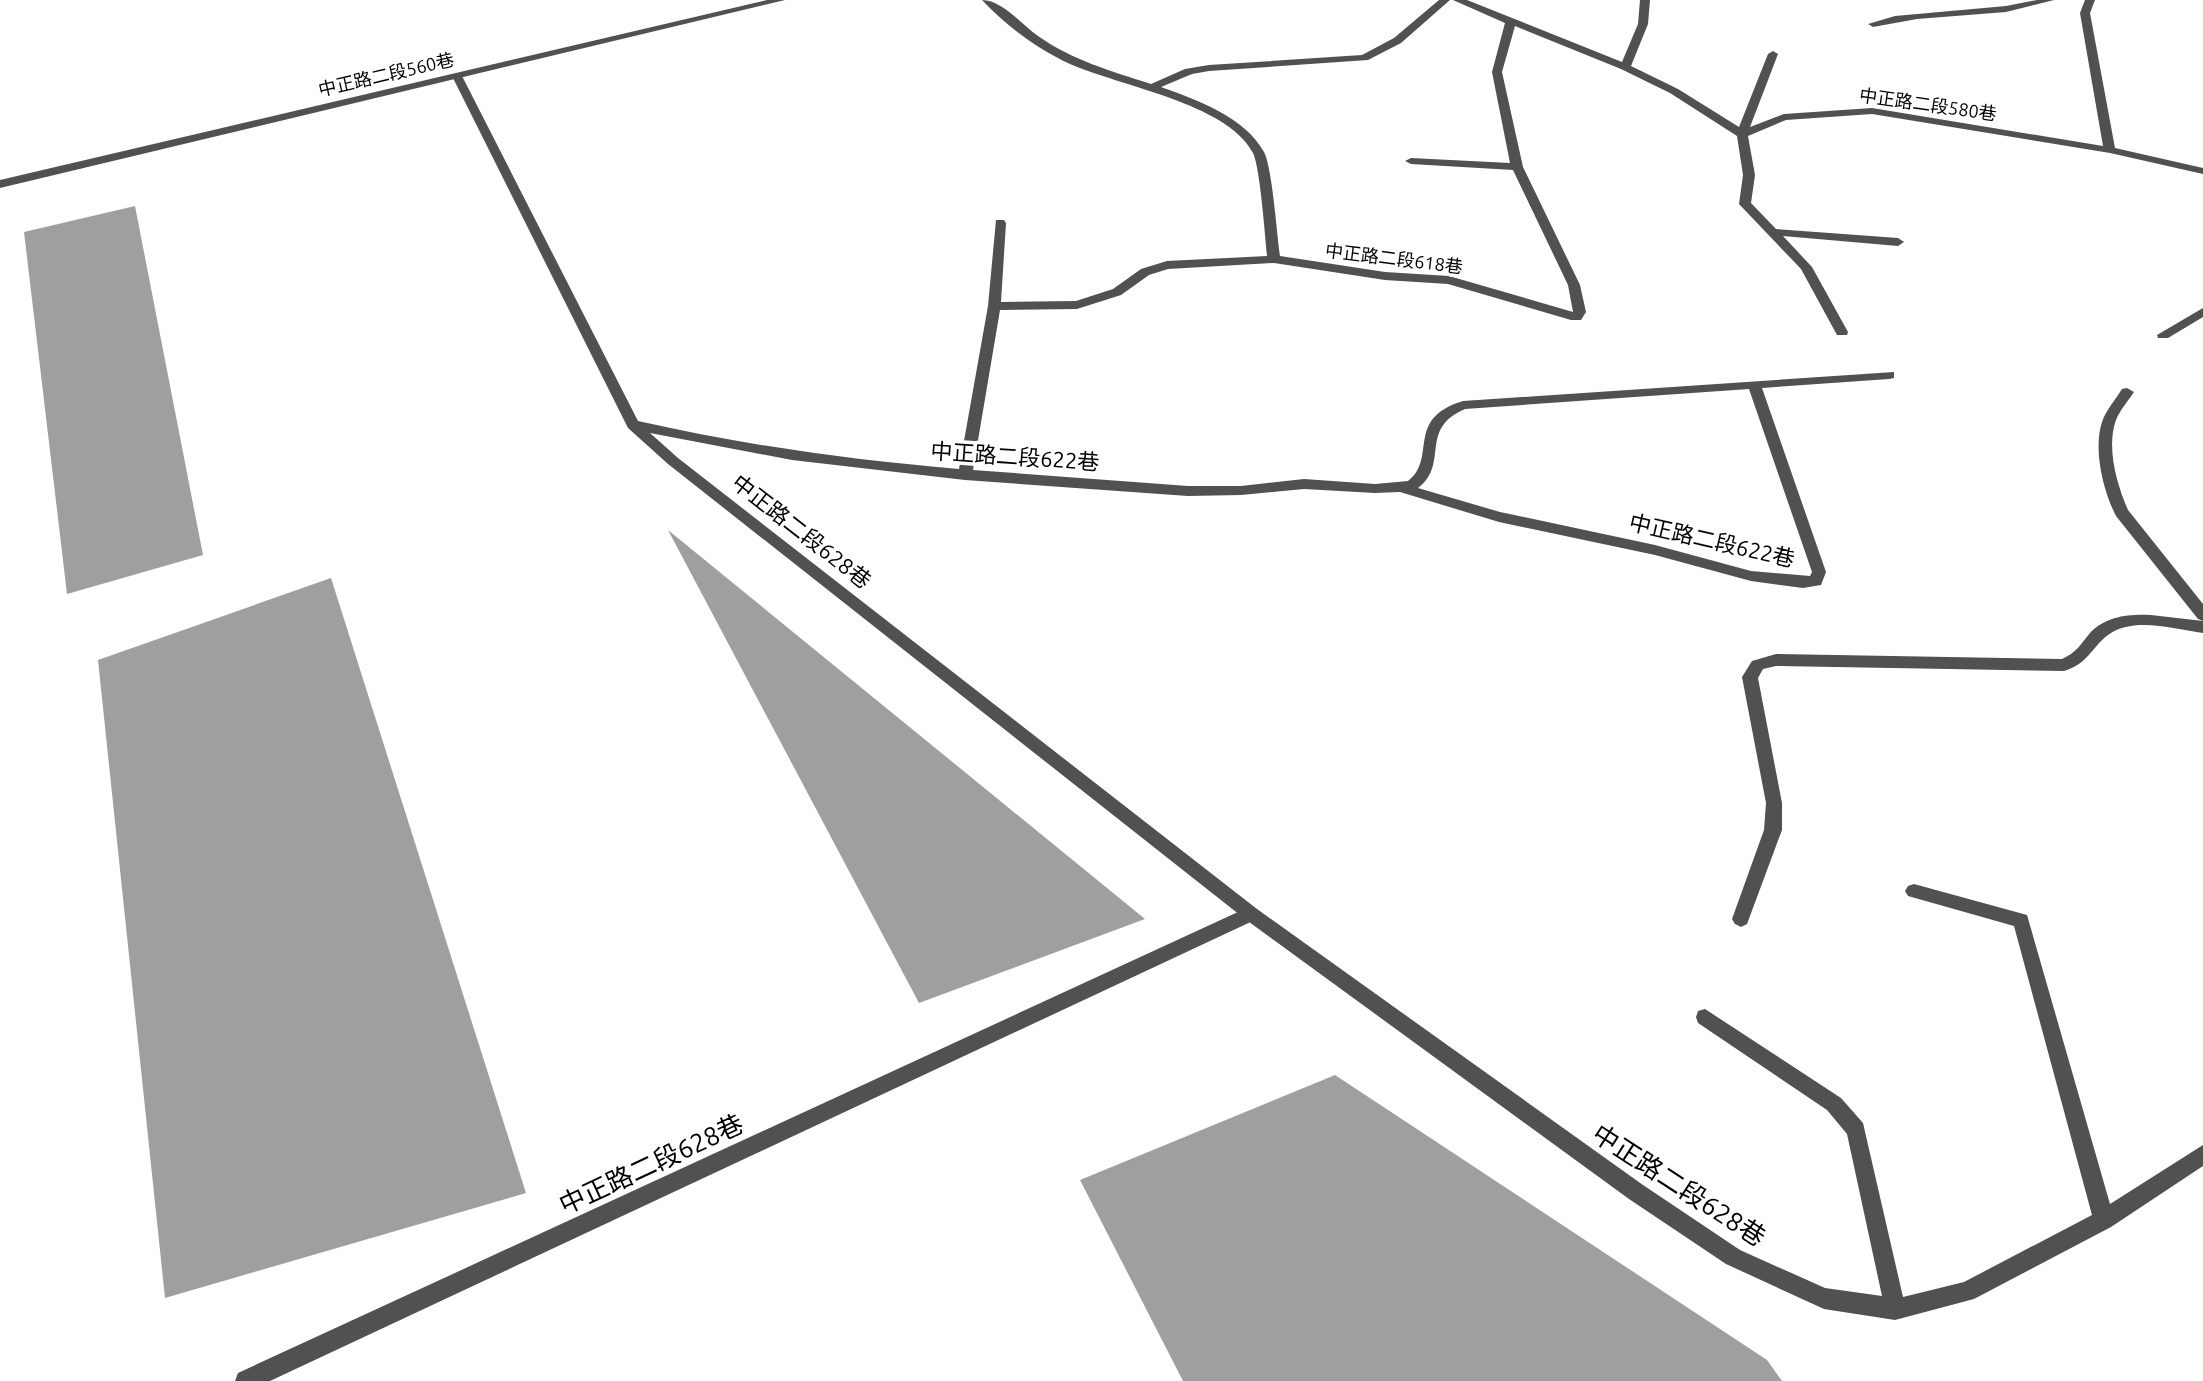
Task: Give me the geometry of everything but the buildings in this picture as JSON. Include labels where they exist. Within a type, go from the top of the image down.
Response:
[{"type":"street","name":"中正路二段560巷","points":[[0,184],[780,0]]},
{"type":"street","points":[[987,0],[1031,37],[1056,52],[1088,67],[1155,86],[1236,128],[1251,140],[1260,154],[1274,259]]},
{"type":"street","points":[[1155,86],[1189,71],[1209,68],[1364,58],[1381,52],[1407,34],[1445,0]]},
{"type":"street","points":[[1458,0],[1625,67],[1674,91],[1742,134]]},
{"type":"street","points":[[1625,67],[1643,24],[1645,0]]},
{"type":"street","points":[[1873,24],[1929,13],[2003,9],[2049,0]]},
{"type":"street","points":[[2090,0],[2085,13],[2110,150]]},
{"type":"street","name":"中正路二段618巷","points":[[994,306],[1077,305],[1117,292],[1145,272],[1167,265],[1274,259],[1385,276],[1449,280],[1566,317],[1576,317],[1580,312],[1574,285],[1517,167],[1497,72],[1511,21]]},
{"type":"street","points":[[1773,54],[1742,134],[1749,175],[1745,204],[1806,267],[1842,332]]},
{"type":"street","name":"中正路二段628巷","points":[[457,76],[633,425],[673,461],[1251,914],[1636,1192],[1733,1257],[1824,1298],[1895,1309],[1967,1292],[2104,1220],[2203,1155]]},
{"type":"street","name":"中正路二段580巷","points":[[1742,134],[1784,117],[1853,110],[2110,150],[2203,171]]},
{"type":"street","points":[[1411,161],[1517,167]]},
{"type":"street","points":[[965,475],[994,306],[1000,223]]},
{"type":"street","points":[[1773,232],[1898,242]]},
{"type":"street","points":[[2163,335],[2203,312]]},
{"type":"street","points":[[1399,487],[1416,483],[1422,476],[1436,418],[1446,409],[1479,403],[1889,375]]},
{"type":"street","name":"中正路二段622巷","points":[[633,425],[717,445],[796,457],[965,475],[1192,490],[1230,491],[1304,484],[1399,487],[1499,517],[1655,550],[1751,576],[1803,583],[1816,581],[1819,572],[1755,386]]},
{"type":"street","points":[[2127,392],[2108,423],[2110,485],[2121,512],[2203,615]]},
{"type":"street","points":[[1741,919],[1773,830],[1774,803],[1750,677],[1758,665],[1776,660],[2064,665],[2083,657],[2101,632],[2117,623],[2203,627]]},
{"type":"street","points":[[1914,891],[2021,920],[2104,1220]]},
{"type":"street","name":"中正路二段628巷","points":[[246,1381],[1251,914]]},
{"type":"street","points":[[1705,1017],[1834,1104],[1856,1130],[1895,1309]]},
{"type":"shaded area","points":[[135,206],[203,555],[67,594],[24,232]]},
{"type":"shaded area","points":[[668,530],[1145,919],[919,1003]]},
{"type":"shaded area","points":[[331,578],[526,1193],[165,1298],[98,660]]},
{"type":"shaded area","points":[[1335,1075],[1767,1360],[1782,1381],[1183,1381],[1080,1180]]}]
